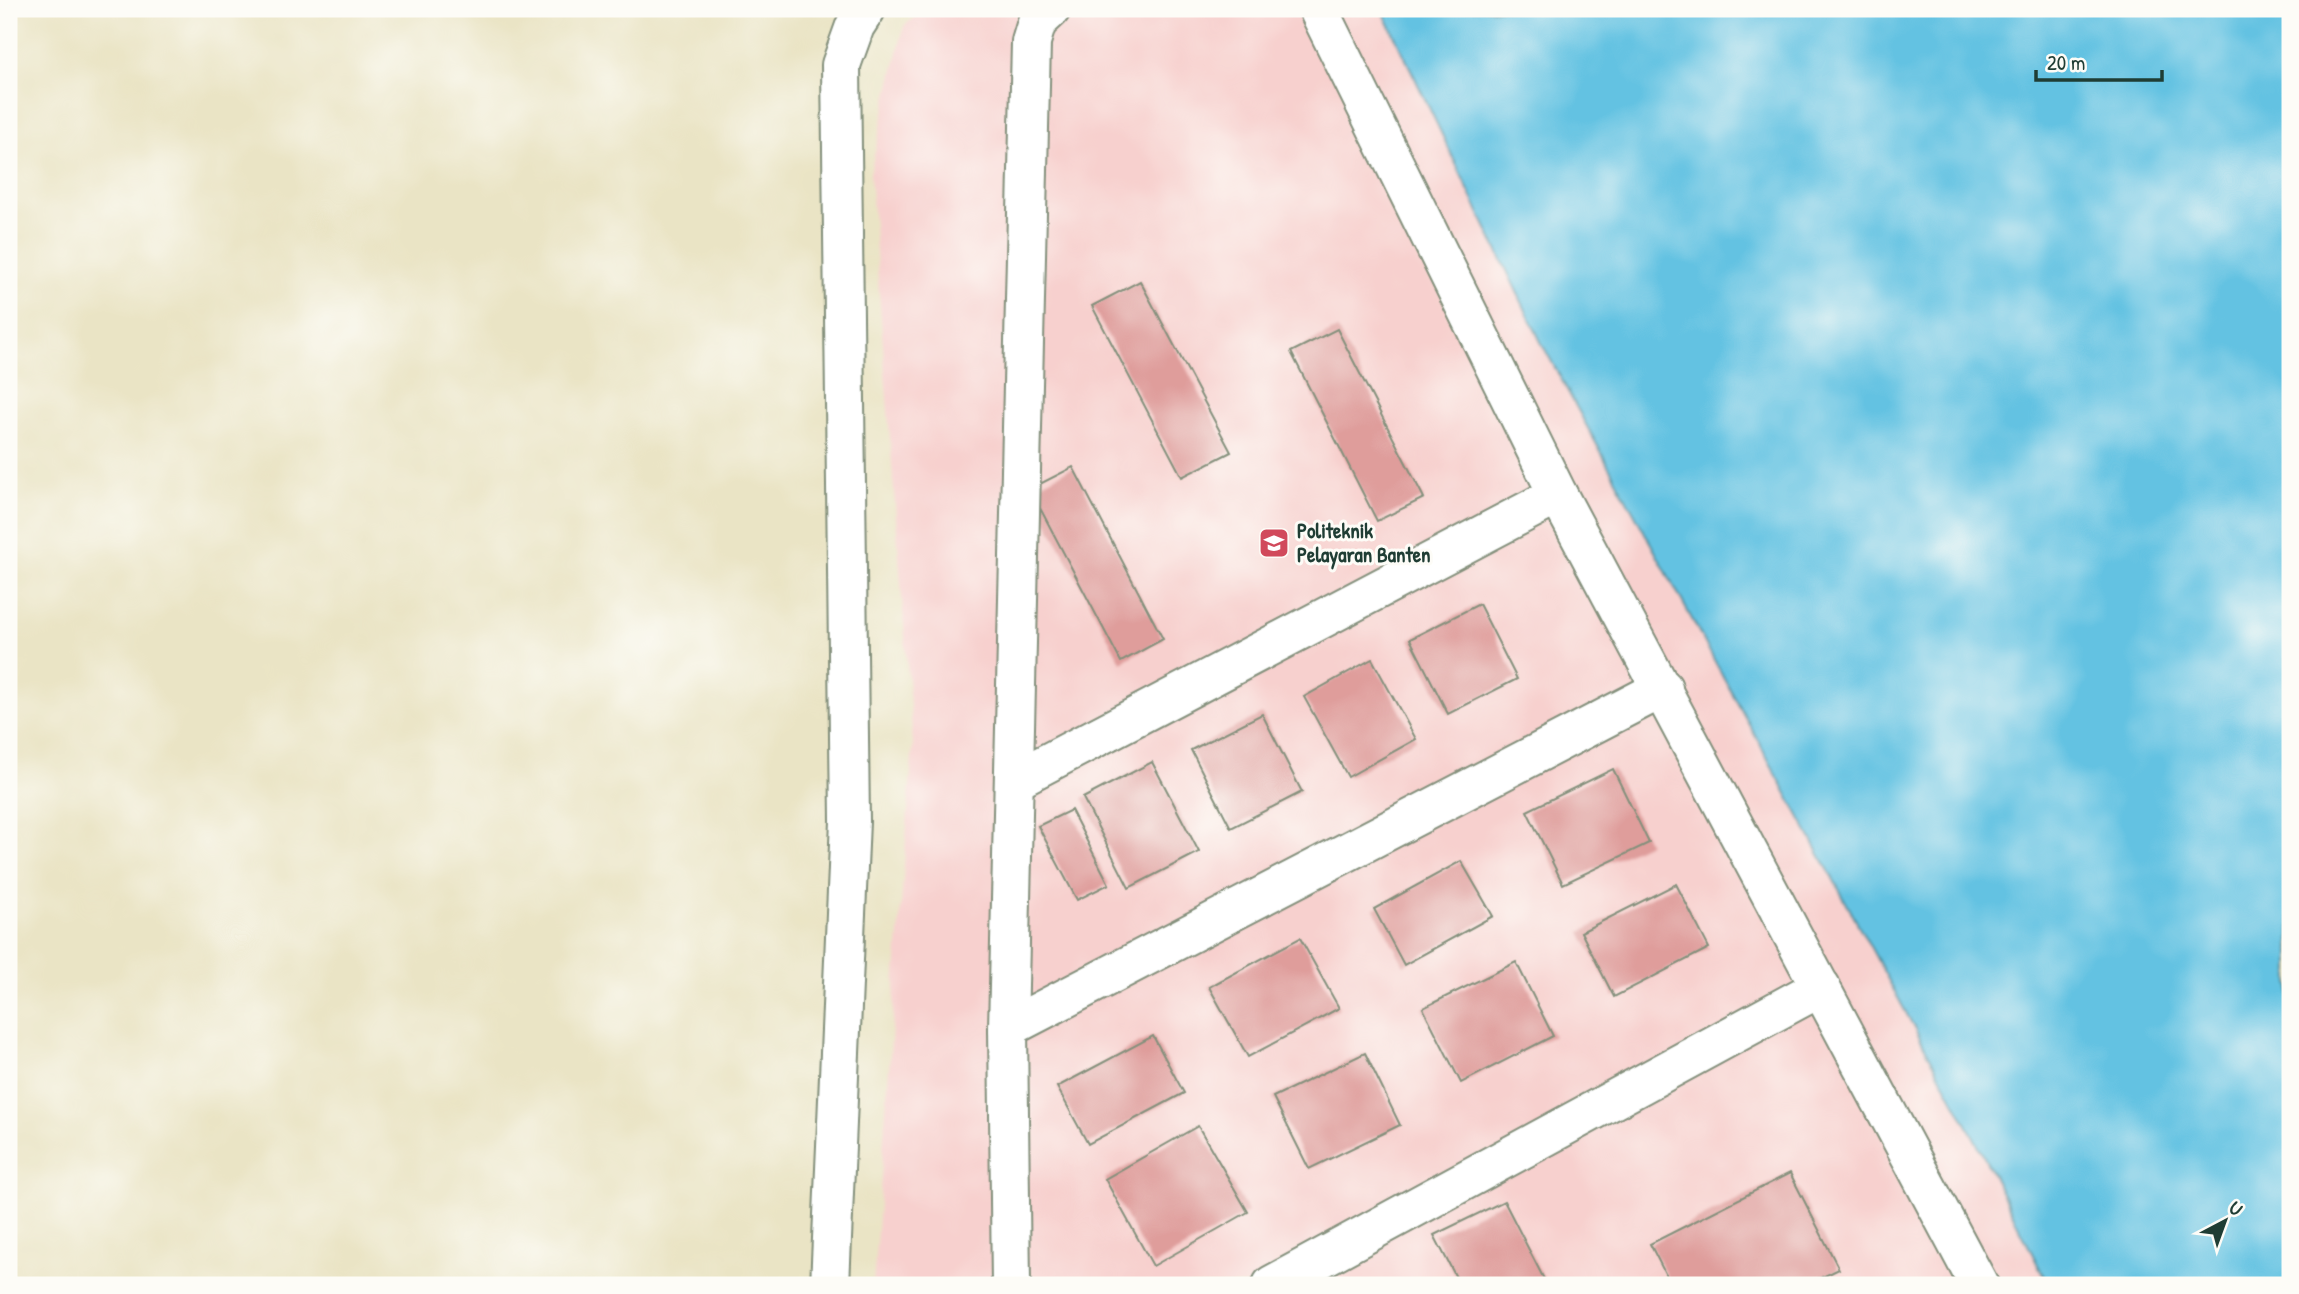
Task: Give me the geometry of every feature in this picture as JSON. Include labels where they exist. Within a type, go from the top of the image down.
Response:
[{"type":"street","points":[[830,1285],[850,821],[841,65],[855,26],[866,9]]},
{"type":"street","points":[[1011,1285],[1008,1028],[1016,780],[1031,42],[1037,22],[1051,9]]},
{"type":"street","points":[[1318,9],[1558,495],[1979,1285]]},
{"type":"street","points":[[1016,780],[1558,495]]},
{"type":"street","points":[[1008,1028],[1663,688]]},
{"type":"street","points":[[1272,1285],[1821,987]]},
{"type":"shaded area","name":"Politeknik Pelayaran Banten","points":[[925,9],[1382,9],[1541,342],[1977,1143],[2048,1285],[873,1285],[913,744],[870,173],[904,26]]},
{"type":"water","points":[[1382,9],[2290,9],[2290,1285],[2048,1285],[1977,1143],[1541,342]]},
{"type":"building","points":[[1140,281],[1231,452],[1182,477],[1092,306]]},
{"type":"building","points":[[1337,329],[1424,498],[1377,521],[1291,352]]},
{"type":"building","points":[[1073,467],[1163,639],[1121,662],[1030,489]]},
{"type":"building","points":[[1479,604],[1517,679],[1448,714],[1410,639]]},
{"type":"building","points":[[1372,659],[1416,739],[1348,777],[1304,697]]},
{"type":"building","points":[[1262,714],[1302,792],[1231,828],[1191,750]]},
{"type":"building","points":[[1152,762],[1199,852],[1129,888],[1083,798]]},
{"type":"building","points":[[1613,769],[1649,843],[1563,884],[1527,811]]},
{"type":"building","points":[[1071,810],[1109,884],[1077,900],[1038,826]]},
{"type":"building","points":[[1461,861],[1493,916],[1404,965],[1374,909]]},
{"type":"building","points":[[1676,884],[1709,948],[1614,997],[1581,932]]},
{"type":"building","points":[[1300,938],[1339,1008],[1248,1057],[1209,987]]},
{"type":"building","points":[[1516,962],[1553,1036],[1461,1083],[1423,1008]]},
{"type":"building","points":[[1153,1036],[1184,1093],[1088,1144],[1057,1087]]},
{"type":"building","points":[[1365,1053],[1400,1125],[1309,1169],[1273,1097]]},
{"type":"building","points":[[1198,1126],[1248,1212],[1153,1266],[1105,1179]]},
{"type":"building","points":[[1790,1173],[1839,1269],[1806,1285],[1671,1285],[1650,1244]]},
{"type":"building","points":[[1504,1201],[1547,1285],[1460,1285],[1434,1235]]},
{"type":"place","name":"Politeknik Pelayaran Banten","points":[[1274,543]]}]
